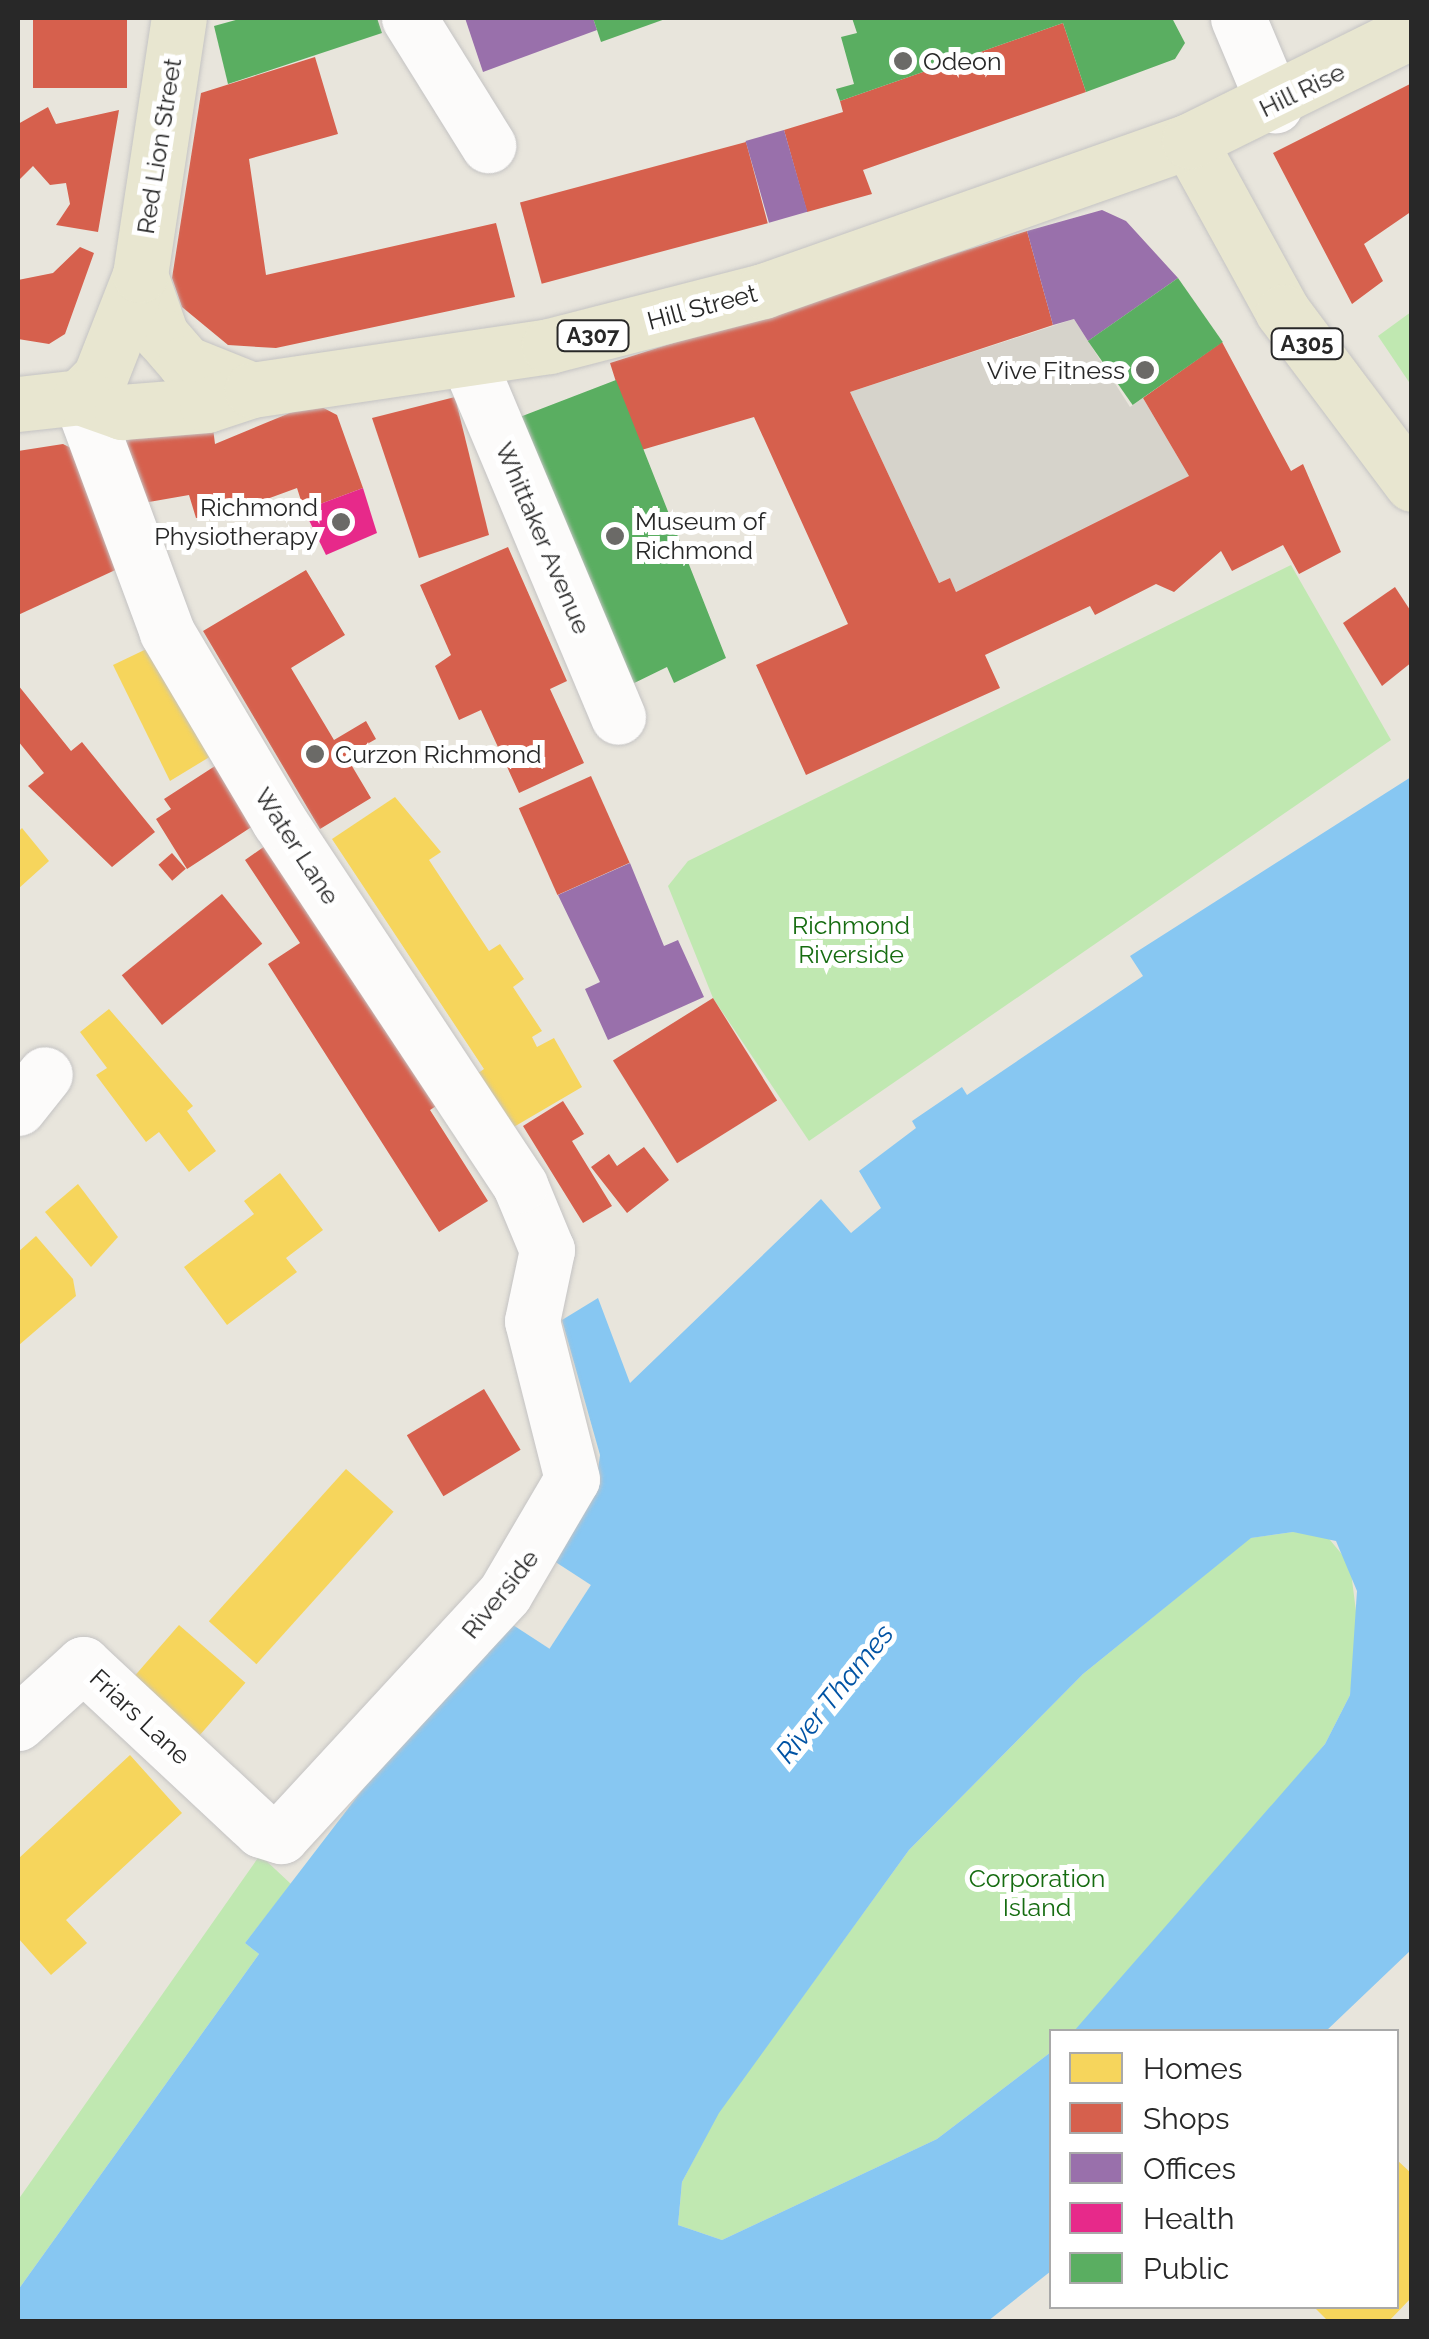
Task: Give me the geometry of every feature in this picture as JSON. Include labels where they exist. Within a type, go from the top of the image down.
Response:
[{"type":"main road","name":"Red Lion Street","points":[[80,397],[100,378],[140,275],[179,18]]},
{"type":"main road","name":"Hill Rise","points":[[1189,142],[1275,106],[1412,31]]},
{"type":"main road","name":"Hill Street","points":[[80,397],[122,412],[207,406],[252,390],[468,360],[763,291],[1189,142]]},
{"type":"main road","name":"A305","points":[[1189,142],[1283,312],[1412,484]]},
{"type":"main road","name":"Red Lion Street","points":[[140,275],[160,335],[185,363],[252,390]]},
{"type":"main road","name":"A307","points":[[18,404],[80,397]]},
{"type":"street","points":[[410,18],[488,145]]},
{"type":"street","points":[[1238,18],[1275,106]]},
{"type":"street","name":"Whittaker Avenue","points":[[468,360],[618,716]]},
{"type":"street","name":"Water Lane","points":[[80,397],[168,632],[279,822],[496,1140],[547,1250],[547,1276]]},
{"type":"street","name":"Riverside","points":[[261,1830],[289,1832],[505,1593],[563,1506],[572,1465],[532,1321],[547,1276]]},
{"type":"street","name":"Friars Lane","points":[[18,1723],[83,1664],[261,1830]]},
{"type":"green space","points":[[1411,312],[1411,385],[1378,336]]},
{"type":"green space","name":"Richmond Riverside","points":[[1291,565],[1391,740],[809,1141],[713,998],[668,886],[688,861]]},
{"type":"green space","name":"Corporation Island","points":[[1293,1532],[1325,1534],[1350,1564],[1359,1635],[1350,1695],[1325,1744],[1105,2003],[1076,2029],[1049,2029],[1049,2054],[937,2139],[722,2240],[678,2225],[682,2182],[718,2113],[909,1850],[1083,1674],[1250,1538]]},
{"type":"green space","points":[[260,1855],[291,1884],[245,1943],[259,1954],[18,2290],[18,2200]]},
{"type":"shaded area","points":[[1074,319],[1130,407],[1143,398],[1189,476],[956,592],[950,578],[939,583],[850,392]]},
{"type":"water","name":"River Thames","points":[[1411,777],[1411,1950],[1328,2029],[1076,2029],[1325,1744],[1350,1695],[1357,1591],[1336,1541],[1293,1532],[1251,1538],[1083,1674],[909,1850],[719,2113],[682,2182],[678,2225],[722,2240],[937,2139],[1049,2054],[1049,2273],[988,2321],[18,2322],[18,2290],[259,1954],[245,1943],[596,1485],[600,1455],[562,1320],[598,1298],[630,1383],[821,1199],[851,1233],[881,1208],[859,1171],[916,1128],[912,1121],[962,1087],[967,1095],[1143,976],[1130,956]]},
{"type":"pier","points":[[554,1561],[591,1585],[550,1649],[513,1625]]},
{"type":"building: Homes","points":[[159,643],[221,750],[170,781],[113,665]]},
{"type":"building: Homes","points":[[395,797],[441,852],[429,860],[489,951],[500,944],[524,979],[513,987],[542,1031],[532,1037],[537,1047],[554,1038],[582,1087],[512,1128],[477,1074],[484,1069],[332,839]]},
{"type":"building: Homes","points":[[22,828],[49,861],[18,889],[18,832]]},
{"type":"building: Homes","points":[[109,1009],[193,1106],[187,1111],[216,1151],[189,1172],[159,1132],[146,1142],[96,1075],[107,1068],[80,1032]]},
{"type":"building: Homes","points":[[280,1173],[323,1230],[286,1258],[297,1272],[227,1325],[184,1267],[254,1214],[244,1201]]},
{"type":"building: Homes","points":[[78,1184],[118,1237],[91,1267],[45,1212]]},
{"type":"building: Homes","points":[[36,1236],[73,1279],[76,1296],[19,1345],[18,1252]]},
{"type":"building: Homes","points":[[346,1469],[394,1512],[256,1664],[209,1621]]},
{"type":"building: Homes","points":[[179,1625],[245,1683],[194,1742],[128,1684]]},
{"type":"building: Homes","points":[[130,1755],[182,1813],[66,1920],[87,1943],[51,1975],[18,1938],[18,1859]]},
{"type":"building: Homes","points":[[1399,2162],[1412,2174],[1412,2297],[1388,2322],[1329,2322],[1316,2309],[1399,2309]]},
{"type":"building: Shops","points":[[33,18],[127,18],[127,88],[33,88]]},
{"type":"building: Shops","points":[[1063,23],[1086,92],[863,170],[872,194],[807,212],[784,130],[843,112],[840,101]]},
{"type":"building: Shops","points":[[315,57],[338,134],[249,159],[266,275],[496,223],[515,297],[276,348],[228,345],[182,307],[172,278],[201,93]]},
{"type":"building: Shops","points":[[1412,83],[1412,211],[1364,244],[1383,281],[1352,304],[1273,153]]},
{"type":"building: Shops","points":[[48,107],[56,124],[119,110],[98,232],[56,225],[70,204],[66,183],[50,185],[33,166],[18,181],[18,124]]},
{"type":"building: Shops","points":[[746,142],[768,223],[542,284],[520,203]]},
{"type":"building: Shops","points":[[1027,231],[1053,325],[850,392],[939,583],[950,578],[956,592],[1189,476],[1143,398],[1222,342],[1291,471],[1303,464],[1341,552],[1299,574],[1283,545],[1232,571],[1221,551],[1174,592],[1156,584],[1095,615],[1090,606],[985,655],[1000,688],[806,775],[756,665],[848,624],[754,417],[638,451],[610,363]]},
{"type":"building: Shops","points":[[80,247],[94,253],[65,334],[49,344],[18,339],[18,280],[53,273]]},
{"type":"building: Shops","points":[[455,397],[489,535],[419,558],[372,418]]},
{"type":"building: Shops","points":[[314,403],[337,415],[363,488],[304,510],[297,488],[223,515],[196,518],[189,495],[126,506],[111,442],[212,420],[215,444]]},
{"type":"building: Shops","points":[[63,444],[73,449],[124,566],[18,615],[18,451]]},
{"type":"building: Shops","points":[[508,547],[567,681],[550,689],[584,763],[519,793],[481,710],[459,720],[435,666],[451,655],[420,585]]},
{"type":"building: Shops","points":[[306,570],[345,635],[291,668],[334,740],[366,721],[376,739],[346,756],[371,798],[320,829],[203,631]]},
{"type":"building: Shops","points":[[1395,587],[1412,613],[1412,662],[1382,686],[1343,623]]},
{"type":"building: Shops","points":[[18,685],[71,751],[82,742],[155,832],[112,867],[28,786],[44,773],[18,741]]},
{"type":"building: Shops","points":[[215,766],[253,826],[187,869],[156,819],[171,809],[164,799]]},
{"type":"building: Shops","points":[[591,776],[630,863],[557,895],[519,808]]},
{"type":"building: Shops","points":[[275,839],[444,1101],[430,1110],[488,1201],[439,1232],[268,964],[300,943],[245,860]]},
{"type":"building: Shops","points":[[172,853],[186,869],[172,881],[158,865]]},
{"type":"building: Shops","points":[[222,894],[262,944],[162,1025],[122,975]]},
{"type":"building: Shops","points":[[713,998],[777,1101],[677,1163],[613,1061]]},
{"type":"building: Shops","points":[[563,1101],[584,1134],[572,1141],[612,1206],[583,1223],[523,1126]]},
{"type":"building: Shops","points":[[644,1147],[669,1180],[627,1213],[591,1167],[609,1154],[617,1166]]},
{"type":"building: Shops","points":[[484,1389],[521,1450],[443,1496],[407,1435]]},
{"type":"building: Offices","points":[[465,18],[593,18],[597,30],[483,72]]},
{"type":"building: Offices","points":[[784,130],[807,212],[769,223],[746,141]]},
{"type":"building: Offices","points":[[1102,210],[1126,221],[1178,278],[1088,341],[1074,319],[1053,325],[1027,231]]},
{"type":"building: Offices","points":[[630,863],[664,946],[678,940],[704,997],[608,1040],[585,989],[600,982],[558,895]]},
{"type":"building: Health","name":"Richmond Physiotherapy","points":[[363,488],[377,533],[326,555],[304,510]]},
{"type":"building: Public","points":[[243,18],[377,18],[382,33],[228,84],[214,26]]},
{"type":"building: Public","points":[[593,18],[668,18],[601,42]]},
{"type":"building: Public","name":"Odeon","points":[[852,18],[1172,18],[1185,43],[1175,59],[1086,92],[1063,23],[840,101],[836,89],[854,84],[841,37],[857,33]]},
{"type":"building: Public","name":"Vive Fitness","points":[[1178,278],[1223,342],[1133,405],[1088,341]]},
{"type":"building: Public","points":[[616,380],[726,658],[674,683],[667,667],[622,689],[512,420]]},
{"type":"place","name":"Odeon","points":[[903,61]]},
{"type":"place","name":"Vive Fitness","points":[[1145,370]]},
{"type":"place","name":"Richmond Physiotherapy","points":[[341,522]]},
{"type":"place","name":"Museum of Richmond","points":[[615,536]]},
{"type":"place","name":"Curzon Richmond","points":[[315,754]]}]
